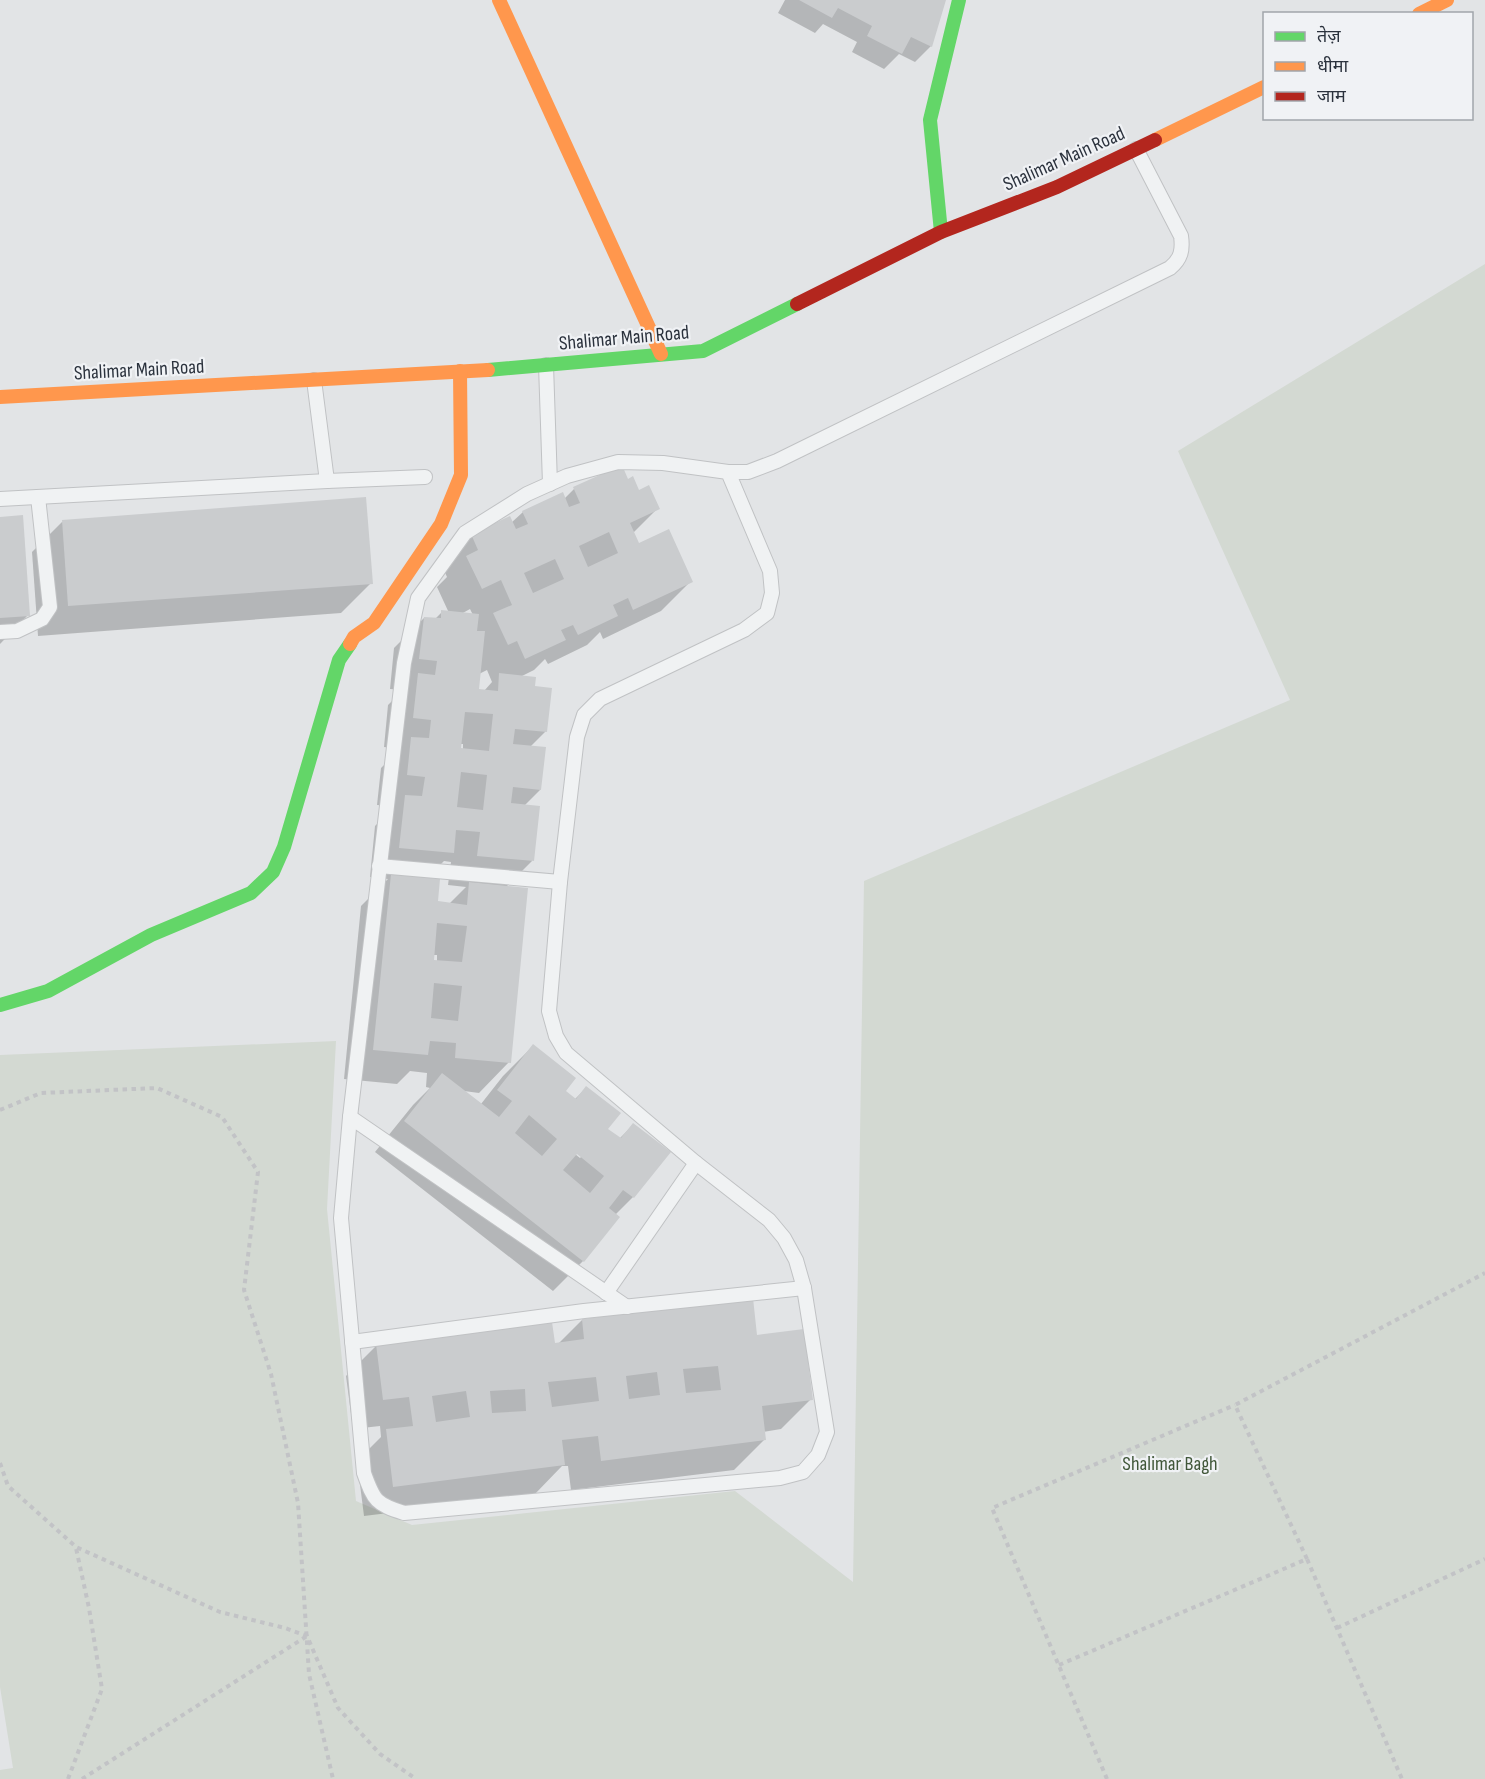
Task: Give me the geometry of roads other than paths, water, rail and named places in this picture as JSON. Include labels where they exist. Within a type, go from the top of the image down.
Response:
[{"type":"street","points":[[499,0],[661,354]]},
{"type":"street","points":[[941,232],[930,120],[958,0]]},
{"type":"street","points":[[1423,12],[1448,0]]},
{"type":"street","name":"Shalimar Main Road","points":[[0,397],[460,371],[702,351],[941,232],[1057,187],[1263,87]]},
{"type":"street","points":[[0,1005],[48,991],[151,935],[251,893],[273,872],[284,847],[339,660],[354,638],[374,623],[441,524],[461,475],[460,371]]},
{"type":"lane","points":[[728,472],[770,571],[772,593],[767,613],[744,630],[600,699],[584,715],[577,737],[549,1011],[556,1036],[566,1053],[769,1220],[784,1238],[796,1260],[804,1288],[826,1432],[818,1455],[803,1472],[780,1478],[404,1513],[382,1506],[371,1493],[364,1473],[341,1218],[350,1117],[404,663],[418,598],[465,533],[527,494],[567,476],[618,462],[663,463],[728,472],[748,472],[777,461],[1160,273],[1178,262],[1183,249],[1181,237],[1136,149]]},
{"type":"lane","points":[[546,365],[550,484]]},
{"type":"lane","points":[[314,380],[327,481]]},
{"type":"lane","points":[[0,499],[425,477]]},
{"type":"lane","points":[[0,632],[17,630],[42,619],[50,607],[38,496]]},
{"type":"lane","points":[[380,866],[561,882]]},
{"type":"lane","points":[[350,1117],[627,1307]]},
{"type":"lane","points":[[606,1293],[696,1162]]},
{"type":"lane","points":[[352,1342],[627,1307],[804,1288]]},
{"type":"park label","name":"Shalimar Bagh","points":[[1170,1464]]}]
